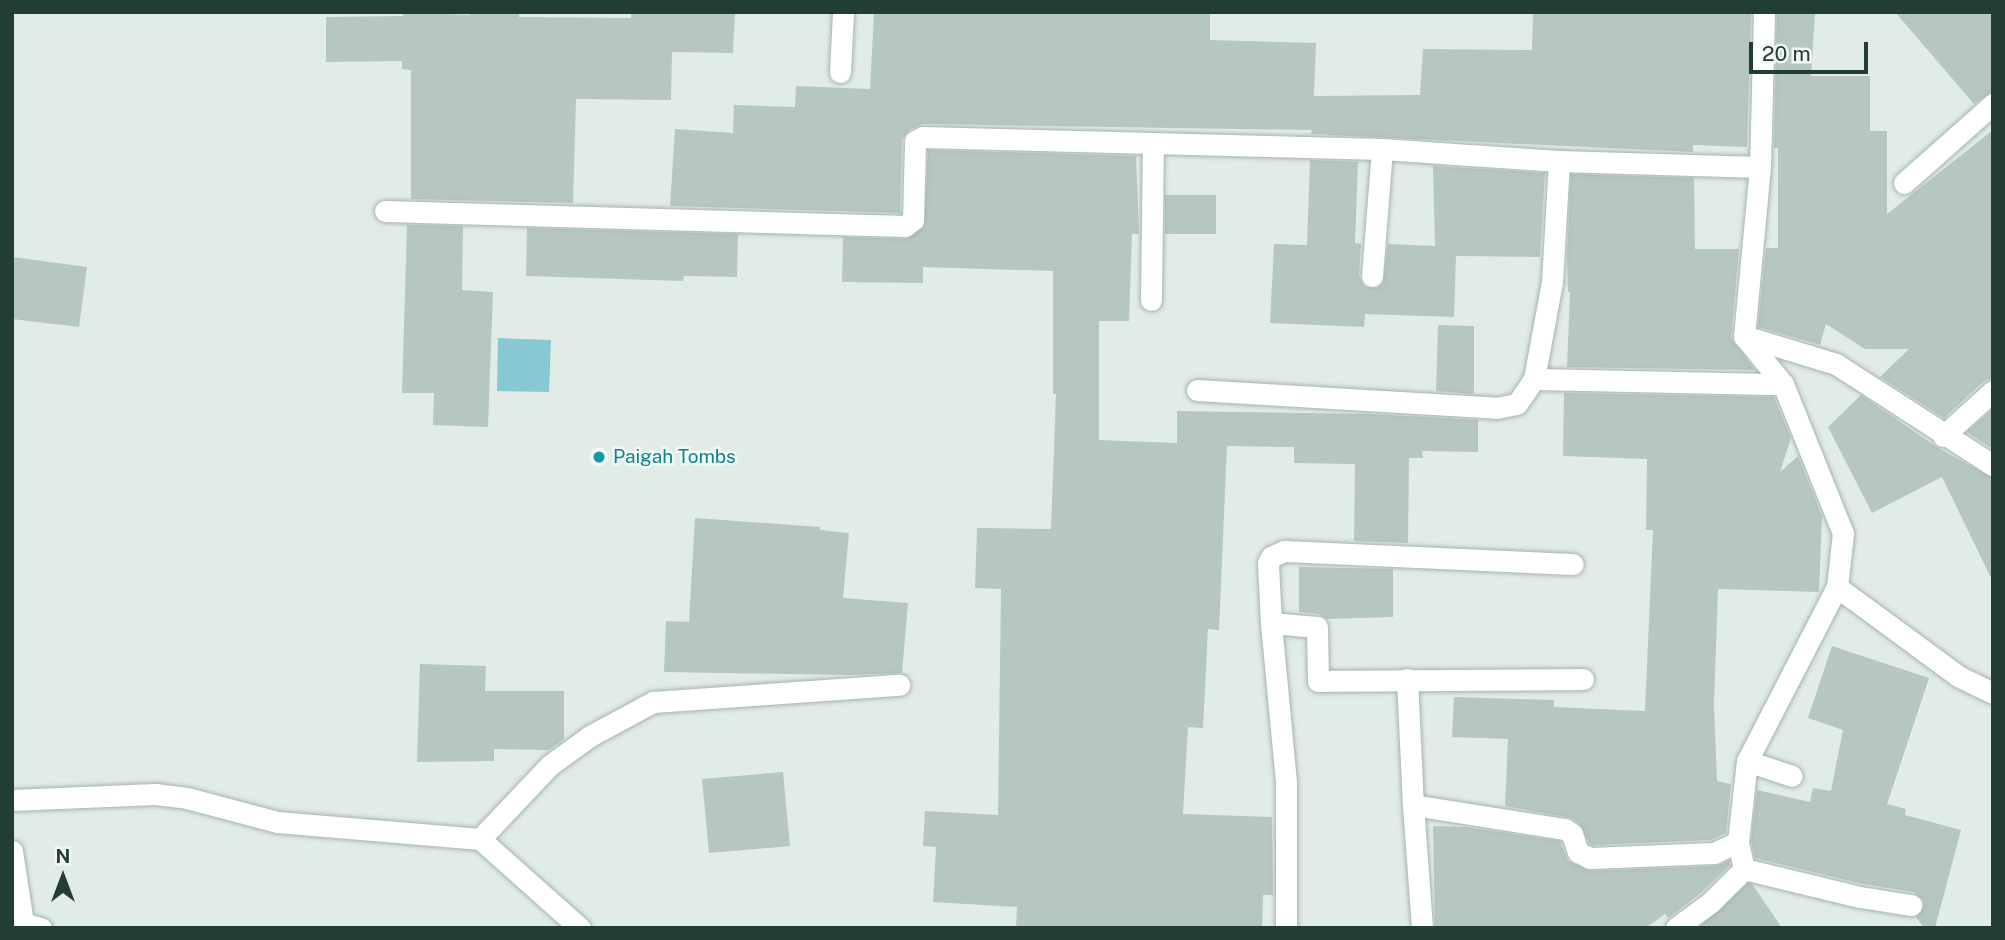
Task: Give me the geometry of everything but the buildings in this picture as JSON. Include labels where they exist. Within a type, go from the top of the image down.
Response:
[{"type":"street","points":[[841,72],[843,12]]},
{"type":"street","points":[[1744,869],[1738,842],[1747,761],[1837,587],[1843,533],[1783,384],[1744,337],[1760,167],[1764,12]]},
{"type":"street","points":[[1905,183],[1993,104]]},
{"type":"street","points":[[385,211],[905,226],[913,220],[915,146],[919,139],[1382,149],[1559,161],[1760,167]]},
{"type":"street","points":[[1151,300],[1153,143]]},
{"type":"street","points":[[1372,276],[1382,149]]},
{"type":"street","points":[[1197,390],[1496,408],[1517,404],[1534,379],[1552,282],[1559,161]]},
{"type":"street","points":[[1744,337],[1836,364],[1943,436],[1993,465]]},
{"type":"street","points":[[1534,379],[1783,384]]},
{"type":"street","points":[[1943,436],[1993,391]]},
{"type":"street","points":[[1286,928],[1286,782],[1268,563],[1276,552],[1573,564]]},
{"type":"street","points":[[1837,587],[1958,676],[1993,694]]},
{"type":"street","points":[[1271,623],[1317,627],[1318,681],[1583,679]]},
{"type":"street","points":[[1407,679],[1422,928]]},
{"type":"street","points":[[480,839],[550,765],[590,736],[653,702],[899,685]]},
{"type":"street","points":[[1747,761],[1792,776]]},
{"type":"street","points":[[12,800],[155,794],[187,798],[277,822],[480,839],[580,928]]},
{"type":"street","points":[[1413,805],[1565,829],[1572,834],[1578,852],[1590,858],[1714,853],[1738,842]]},
{"type":"street","points":[[12,851],[23,923],[41,928]]},
{"type":"street","points":[[1744,869],[1860,897],[1911,905]]},
{"type":"street","points":[[1676,928],[1711,902],[1744,869]]},
{"type":"water","points":[[498,338],[551,340],[549,392],[497,391]]},
{"type":"place","name":"Paigah Tombs","points":[[599,457]]}]
